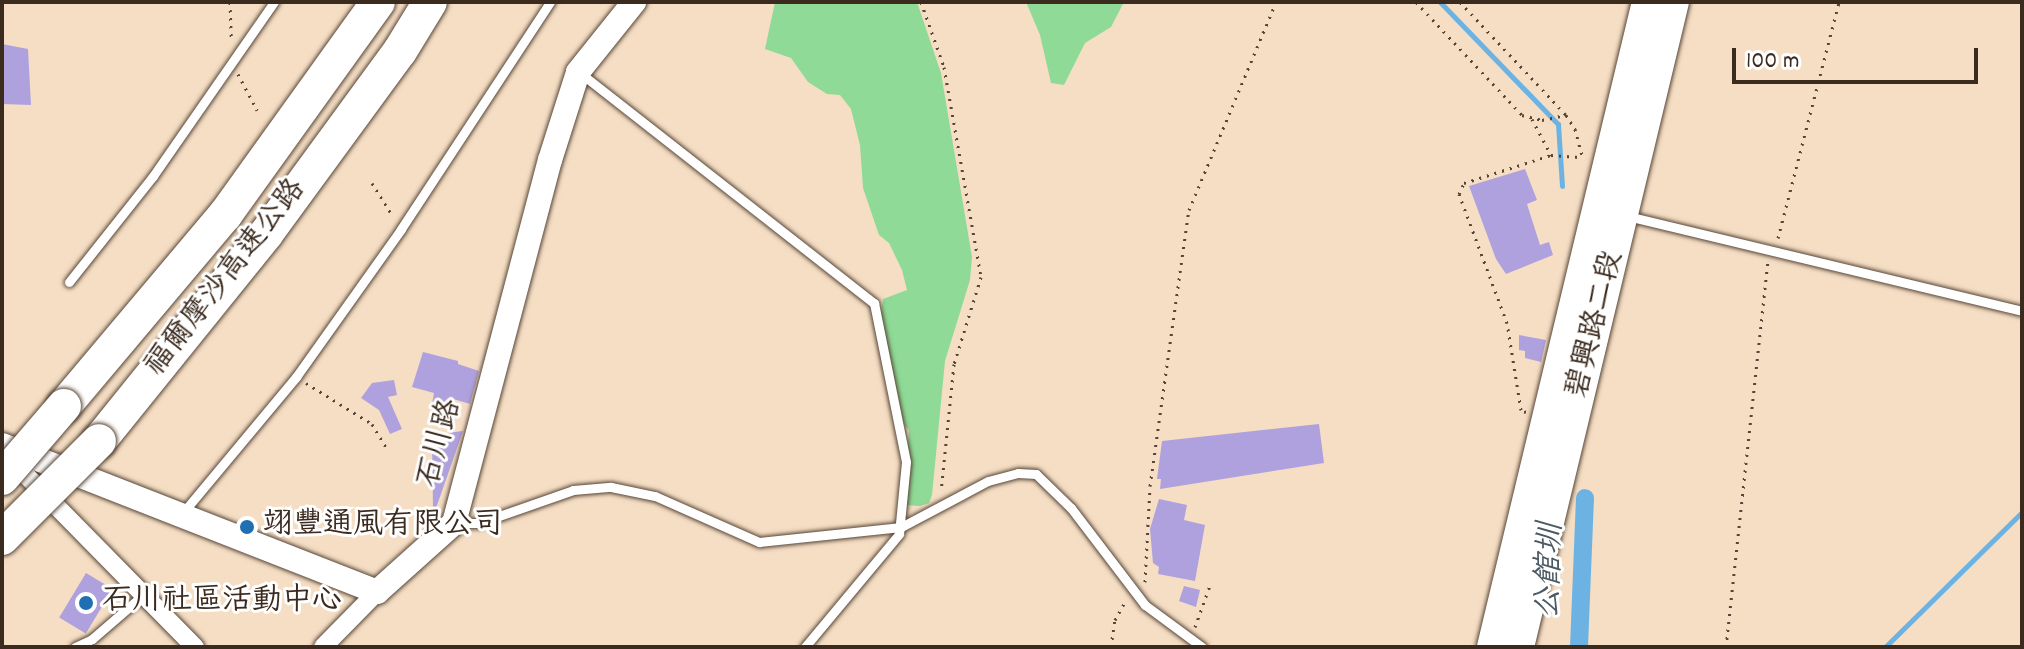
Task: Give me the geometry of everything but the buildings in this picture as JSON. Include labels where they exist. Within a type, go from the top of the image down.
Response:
[{"type":"highway","name":"福爾摩沙高速公路","points":[[2,478],[225,215],[378,2]]},
{"type":"highway","name":"福爾摩沙高速公路","points":[[2,538],[99,441],[266,234],[400,51],[430,2]]},
{"type":"main road","name":"碧興路二段","points":[[1519,647],[1613,200],[1647,2]]},
{"type":"main road","name":"碧興路二段","points":[[1492,647],[1548,420],[1674,2]]},
{"type":"street","name":"石川路","points":[[377,592],[454,523],[550,160],[578,72],[634,2]]},
{"type":"street","points":[[2,445],[377,592],[323,647]]},
{"type":"street","points":[[2,452],[195,647]]},
{"type":"lane","points":[[69,282],[153,176],[274,2]]},
{"type":"lane","points":[[181,515],[296,377],[401,229],[550,2]]},
{"type":"lane","points":[[578,72],[874,303],[906,462],[901,527],[868,575],[805,647]]},
{"type":"lane","points":[[1613,200],[1769,252],[2022,311]]},
{"type":"lane","points":[[454,523],[479,523],[573,490],[611,487],[655,496],[759,542],[901,527],[988,481],[1018,473],[1036,474],[1071,508],[1145,605],[1202,647]]},
{"type":"lane","points":[[75,647],[92,639],[143,595]]},
{"type":"path","points":[[921,2],[944,67],[981,277],[954,364],[939,507]]},
{"type":"path","points":[[1145,605],[1150,486],[1189,210],[1276,2]]},
{"type":"path","points":[[1416,2],[1508,103],[1532,119],[1566,115]]},
{"type":"path","points":[[1460,2],[1566,115],[1575,129],[1583,157],[1613,200]]},
{"type":"path","points":[[1726,647],[1769,252],[1777,241],[1839,2]]},
{"type":"path","points":[[1532,119],[1551,155]]},
{"type":"path","points":[[1548,420],[1521,410],[1507,323],[1459,194],[1464,183],[1551,155],[1583,157]]},
{"type":"path","points":[[372,183],[401,229]]},
{"type":"path","points":[[296,377],[372,424],[388,451]]},
{"type":"path","points":[[1190,637],[1210,585]]},
{"type":"path","points":[[1111,647],[1115,620],[1132,589]]},
{"type":"green space","points":[[775,2],[917,2],[941,73],[972,257],[970,280],[945,361],[932,495],[929,503],[920,506],[904,505],[909,430],[899,420],[880,324],[883,299],[907,290],[902,270],[889,243],[879,235],[863,188],[860,145],[851,109],[840,95],[827,94],[808,82],[791,58],[765,49]]},
{"type":"green space","points":[[1026,2],[1124,2],[1111,27],[1085,43],[1064,85],[1051,83],[1040,35]]},
{"type":"waterway","points":[[1440,2],[1558,124],[1562,186]]},
{"type":"waterway","name":"公館圳","points":[[1579,647],[1585,498]]},
{"type":"waterway","points":[[1885,647],[2022,512]]},
{"type":"place","name":"翊豐通風有限公司","points":[[247,527]]},
{"type":"place","name":"石川社區活動中心","points":[[86,603]]}]
